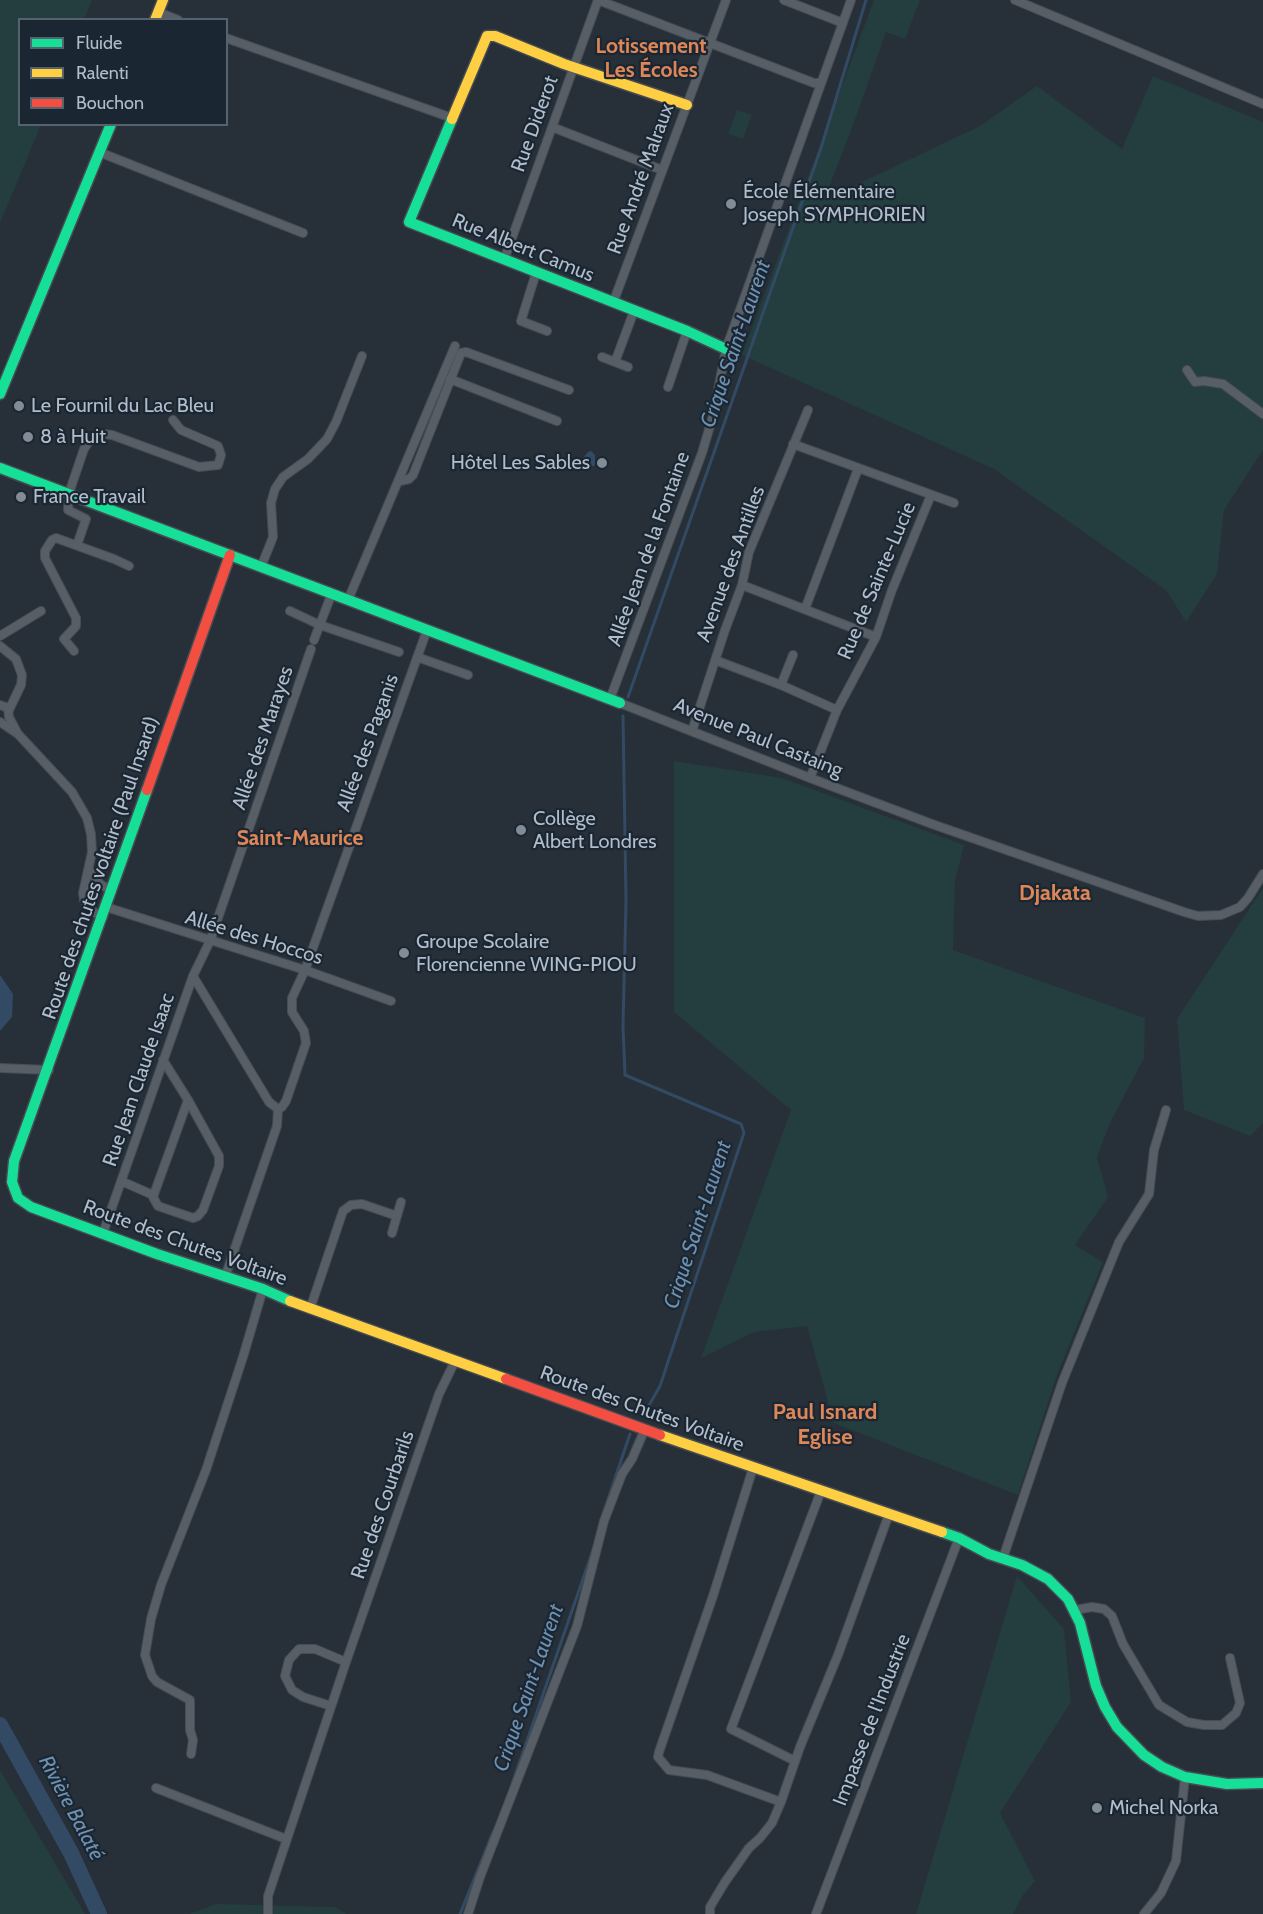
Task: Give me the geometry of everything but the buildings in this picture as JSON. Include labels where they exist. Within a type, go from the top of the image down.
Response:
[{"type":"street","points":[[157,16],[163,0]]},
{"type":"street","points":[[598,0],[814,83],[821,83]]},
{"type":"street","name":"Rue Diderot","points":[[504,260],[598,0]]},
{"type":"street","name":"Rue André Malraux","points":[[613,303],[726,0]]},
{"type":"street","points":[[784,0],[843,23]]},
{"type":"street","name":"Allée Jean de la Fontaine","points":[[615,701],[702,453],[713,416],[726,349],[851,0]]},
{"type":"street","points":[[1015,0],[1263,104]]},
{"type":"street","points":[[228,39],[452,118],[487,36],[495,36],[574,67],[687,105]]},
{"type":"street","name":"Rue Albert Camus","points":[[452,118],[409,222],[687,331],[726,349]]},
{"type":"street","points":[[0,394],[110,126]]},
{"type":"street","points":[[552,127],[662,170]]},
{"type":"street","points":[[99,152],[303,233]]},
{"type":"street","points":[[536,273],[520,321],[547,331]]},
{"type":"street","points":[[615,362],[634,311]]},
{"type":"street","points":[[668,387],[687,331]]},
{"type":"street","points":[[348,600],[455,346]]},
{"type":"street","points":[[400,481],[409,479],[412,475],[461,353],[466,352],[569,390]]},
{"type":"street","points":[[261,567],[273,537],[271,503],[276,489],[283,477],[308,459],[327,439],[362,356]]},
{"type":"street","points":[[602,357],[628,367]]},
{"type":"street","points":[[1187,370],[1195,382],[1223,384],[1263,414]]},
{"type":"street","points":[[450,379],[557,421]]},
{"type":"street","name":"Avenue des Antilles","points":[[692,731],[742,585],[749,552],[807,410]]},
{"type":"street","points":[[77,545],[86,519],[68,510],[69,493],[86,443],[98,434],[112,435],[200,467],[218,465],[221,455],[218,446],[181,430],[173,420]]},
{"type":"street","points":[[793,444],[954,503]]},
{"type":"street","name":"Avenue Paul Castaing","points":[[0,468],[615,701],[810,778],[1167,907],[1198,915],[1221,915],[1240,907],[1263,874]]},
{"type":"street","points":[[805,609],[858,468]]},
{"type":"street","name":"Rue de Sainte-Lucie","points":[[810,778],[837,710],[876,637],[892,590],[931,495]]},
{"type":"street","points":[[74,651],[64,639],[76,626],[76,618],[45,558],[45,551],[52,540],[56,538],[77,545],[129,566]]},
{"type":"street","name":"Route des chutes voltaire (Paul Insard)","points":[[16,1194],[12,1182],[14,1161],[49,1070],[230,555]]},
{"type":"street","points":[[742,585],[876,637]]},
{"type":"street","points":[[314,640],[332,593]]},
{"type":"street","points":[[0,636],[41,611]]},
{"type":"street","points":[[290,611],[320,625],[399,652]]},
{"type":"street","name":"Allée des Paganis","points":[[225,1277],[277,1126],[278,1109],[286,1101],[306,1043],[304,1031],[292,1012],[292,998],[305,970],[427,630]]},
{"type":"street","points":[[0,646],[16,659],[21,669],[22,680],[5,721],[0,722]]},
{"type":"street","name":"Allée des Marayes","points":[[210,941],[311,648]]},
{"type":"street","points":[[781,685],[793,655]]},
{"type":"street","points":[[417,657],[468,675]]},
{"type":"street","points":[[715,660],[781,685],[837,710]]},
{"type":"street","points":[[0,705],[14,696]]},
{"type":"street","points":[[0,705],[6,706],[18,734]]},
{"type":"street","points":[[0,722],[18,734],[72,792],[87,818],[91,834],[89,870],[83,887],[84,900],[90,910],[105,912]]},
{"type":"street","points":[[89,870],[100,884],[112,891]]},
{"type":"street","name":"Allée des Hoccos","points":[[105,912],[305,970],[392,1002]]},
{"type":"street","name":"Rue Jean Claude Isaac","points":[[103,1233],[193,976],[210,941]]},
{"type":"street","points":[[193,976],[269,1102],[278,1109]]},
{"type":"street","points":[[163,1060],[188,1100],[219,1156],[219,1166],[203,1209],[195,1217],[158,1206],[153,1195],[188,1100]]},
{"type":"street","points":[[0,1068],[49,1070]]},
{"type":"street","points":[[1003,1558],[1062,1383],[1119,1242],[1149,1194],[1154,1150],[1167,1110]]},
{"type":"street","points":[[121,1181],[153,1195]]},
{"type":"street","name":"Route des Chutes Voltaire","points":[[16,1194],[31,1207],[157,1254],[263,1289],[310,1309],[753,1468],[959,1538],[989,1554],[1048,1579],[1061,1590],[1075,1610],[1096,1686],[1105,1707],[1117,1727],[1144,1755],[1161,1767],[1185,1777],[1227,1784],[1263,1783]]},
{"type":"street","points":[[392,1233],[401,1202]]},
{"type":"street","points":[[310,1309],[343,1211],[351,1205],[362,1204],[397,1216]]},
{"type":"street","points":[[191,1754],[194,1740],[190,1730],[190,1700],[158,1682],[152,1676],[145,1655],[151,1619],[161,1585],[209,1458],[263,1289]]},
{"type":"street","name":"Rue des Courbarils","points":[[268,1914],[268,1896],[286,1839],[439,1394],[455,1361]]},
{"type":"street","points":[[470,1913],[480,1877],[577,1626],[604,1521],[622,1474],[632,1459],[645,1429]]},
{"type":"street","points":[[753,1468],[658,1757],[669,1770],[706,1775],[782,1802]]},
{"type":"street","points":[[795,1761],[731,1729],[821,1491]]},
{"type":"street","points":[[710,1914],[710,1907],[725,1882],[749,1848],[772,1823],[782,1802],[795,1761],[838,1655],[889,1514]]},
{"type":"street","name":"Impasse de l'Industrie","points":[[816,1914],[959,1538]]},
{"type":"street","points":[[1075,1610],[1092,1607],[1104,1609],[1112,1616],[1128,1654],[1159,1705],[1187,1722],[1222,1725],[1236,1713],[1240,1703],[1230,1658]]},
{"type":"street","points":[[331,1706],[303,1697],[292,1690],[285,1676],[290,1660],[299,1649],[315,1649],[346,1662]]},
{"type":"street","points":[[1143,1914],[1161,1893],[1176,1861],[1185,1777]]},
{"type":"street","points":[[156,1788],[286,1839]]},
{"type":"green space","points":[[0,0],[92,0],[84,18],[18,18],[18,126],[41,126],[0,223]]},
{"type":"green space","points":[[874,0],[920,0],[905,39],[886,32],[824,200],[980,126],[1037,86],[1122,149],[1153,76],[1263,122],[1263,450],[1224,510],[1217,574],[1186,622],[1166,590],[994,469],[742,355]]},
{"type":"green space","points":[[737,110],[752,115],[743,139],[728,134]]},
{"type":"green space","points":[[674,761],[782,778],[964,845],[955,881],[953,950],[1145,1018],[1144,1058],[1110,1123],[1097,1157],[1108,1197],[1075,1245],[1103,1262],[1057,1375],[1018,1495],[834,1423],[807,1326],[754,1332],[701,1358],[791,1110],[674,1012]]},
{"type":"green space","points":[[1263,888],[1263,1123],[1250,1136],[1184,1110],[1177,1019]]},
{"type":"green space","points":[[1017,1576],[1064,1629],[1071,1702],[1000,1813],[1035,1881],[1023,1895],[1013,1914],[916,1914]]},
{"type":"green space","points":[[0,1770],[85,1914],[0,1914]]},
{"type":"green space","points":[[216,1904],[335,1907],[347,1914],[189,1914]]},
{"type":"water","points":[[591,451],[595,455],[595,465],[584,471],[581,460]]},
{"type":"water","points":[[0,975],[13,994],[12,1017],[0,1031]]},
{"type":"waterway","name":"Crique Saint-Laurent","points":[[628,697],[821,148],[866,0]]},
{"type":"waterway","name":"Crique Saint-Laurent","points":[[623,716],[626,901],[623,1027],[625,1075],[741,1124],[744,1133],[660,1386],[643,1416]]},
{"type":"waterway","name":"Crique Saint-Laurent","points":[[603,1514],[630,1434]]},
{"type":"waterway","name":"Crique Saint-Laurent","points":[[511,1787],[594,1547]]},
{"type":"waterway","name":"Rivière Balaté","points":[[0,1725],[71,1853],[99,1914]]},
{"type":"waterway","name":"Crique Saint-Laurent","points":[[460,1914],[493,1832]]},
{"type":"traffic: fast","points":[[452,119],[409,222],[687,331],[726,349]]},
{"type":"traffic: fast","points":[[0,394],[110,126]]},
{"type":"traffic: fast","points":[[0,468],[620,703]]},
{"type":"traffic: fast","points":[[147,790],[14,1161],[12,1182],[18,1198],[31,1207],[157,1254],[263,1289],[290,1301]]},
{"type":"traffic: fast","points":[[942,1532],[989,1554],[1022,1565],[1048,1579],[1068,1599],[1080,1623],[1096,1686],[1105,1707],[1117,1727],[1144,1755],[1162,1767],[1185,1777],[1227,1784],[1263,1783]]},
{"type":"traffic: slow","points":[[156,18],[163,0]]},
{"type":"traffic: slow","points":[[452,119],[487,36],[495,36],[564,64],[687,105]]},
{"type":"traffic: slow","points":[[290,1301],[506,1379]]},
{"type":"traffic: slow","points":[[660,1435],[942,1532]]},
{"type":"traffic: jam","points":[[147,790],[230,555]]},
{"type":"traffic: jam","points":[[506,1379],[660,1435]]},
{"type":"place","name":"École Élémentaire Joseph SYMPHORIEN","points":[[731,204]]},
{"type":"place","name":"Le Fournil du Lac Bleu","points":[[19,406]]},
{"type":"place","name":"8 à Huit","points":[[28,437]]},
{"type":"place","name":"Hôtel Les Sables","points":[[602,463]]},
{"type":"place","name":"France Travail","points":[[21,497]]},
{"type":"place","name":"Collège Albert Londres","points":[[521,830]]},
{"type":"place","name":"Groupe Scolaire Florencienne WING-PIOU","points":[[404,953]]},
{"type":"place","name":"Michel Norka","points":[[1097,1808]]},
{"type":"district","name":"Lotissement Les Écoles","points":[[651,59]]},
{"type":"district","name":"Saint-Maurice","points":[[300,839]]},
{"type":"district","name":"Djakata","points":[[1055,894]]},
{"type":"district","name":"Paul Isnard Eglise","points":[[825,1426]]}]
